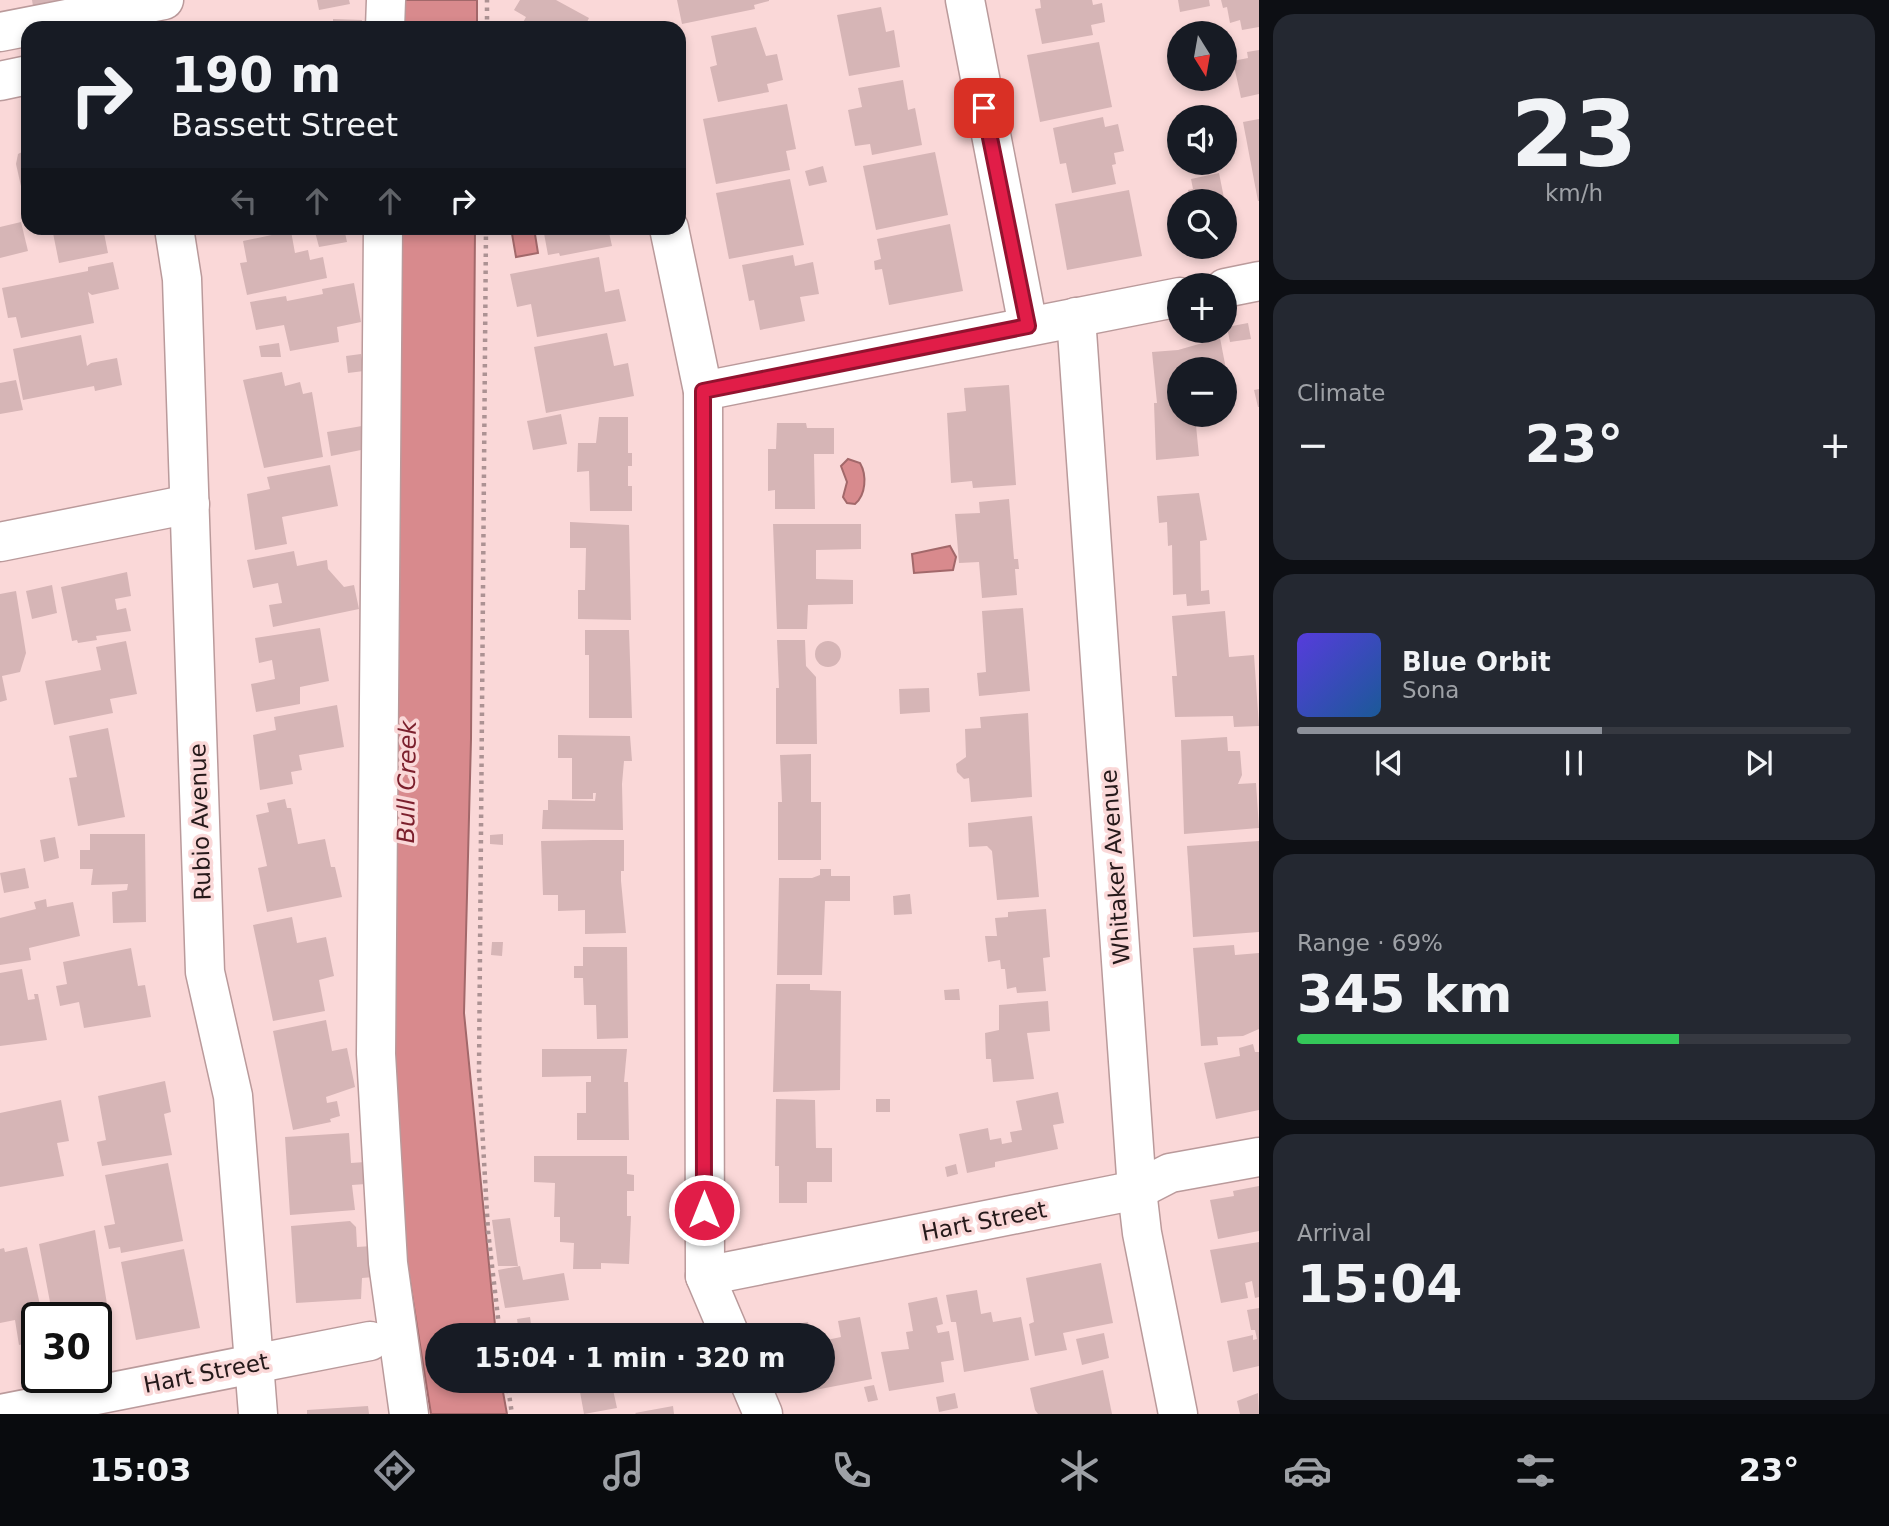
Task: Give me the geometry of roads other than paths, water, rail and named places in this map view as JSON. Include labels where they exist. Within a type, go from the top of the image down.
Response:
[{"type":"street","points":[[56,21],[164,0]]},
{"type":"street","points":[[385,21],[386,0]]},
{"type":"street","points":[[965,0],[1028,326]]},
{"type":"street","points":[[0,32],[21,28]]},
{"type":"street","points":[[0,80],[21,76]]},
{"type":"street","name":"Rubio Avenue","points":[[175,235],[182,279],[205,972],[233,1097],[258,1414]]},
{"type":"street","points":[[383,235],[376,1054],[388,1263],[409,1414]]},
{"type":"street","points":[[670,235],[703,391],[705,1276],[725,1323]]},
{"type":"street","points":[[1237,286],[1259,281]]},
{"type":"street","points":[[703,391],[1167,300]]},
{"type":"street","name":"Whitaker Avenue","points":[[1076,317],[1138,1190],[1142,1233],[1178,1414]]},
{"type":"street","points":[[0,542],[190,504]]},
{"type":"street","name":"Hart Street","points":[[705,1276],[1138,1190],[1170,1173],[1259,1157]]},
{"type":"street","name":"Hart Street","points":[[0,1414],[370,1341]]},
{"type":"street","points":[[754,1393],[763,1414]]},
{"type":"water","points":[[395,0],[477,0],[477,21],[395,21]]},
{"type":"water","name":"Bull Creek","points":[[393,235],[475,235],[471,739],[464,1013],[495,1323],[425,1323],[425,1376],[394,1182]]},
{"type":"water","points":[[512,235],[535,235],[538,253],[516,257]]},
{"type":"water","points":[[848,459],[860,463],[864,473],[863,490],[855,504],[847,503],[843,497],[847,482],[841,466]]},
{"type":"water","points":[[950,546],[956,557],[953,570],[914,573],[912,554]]},
{"type":"water","points":[[428,1393],[503,1393],[507,1414],[431,1414]]}]
